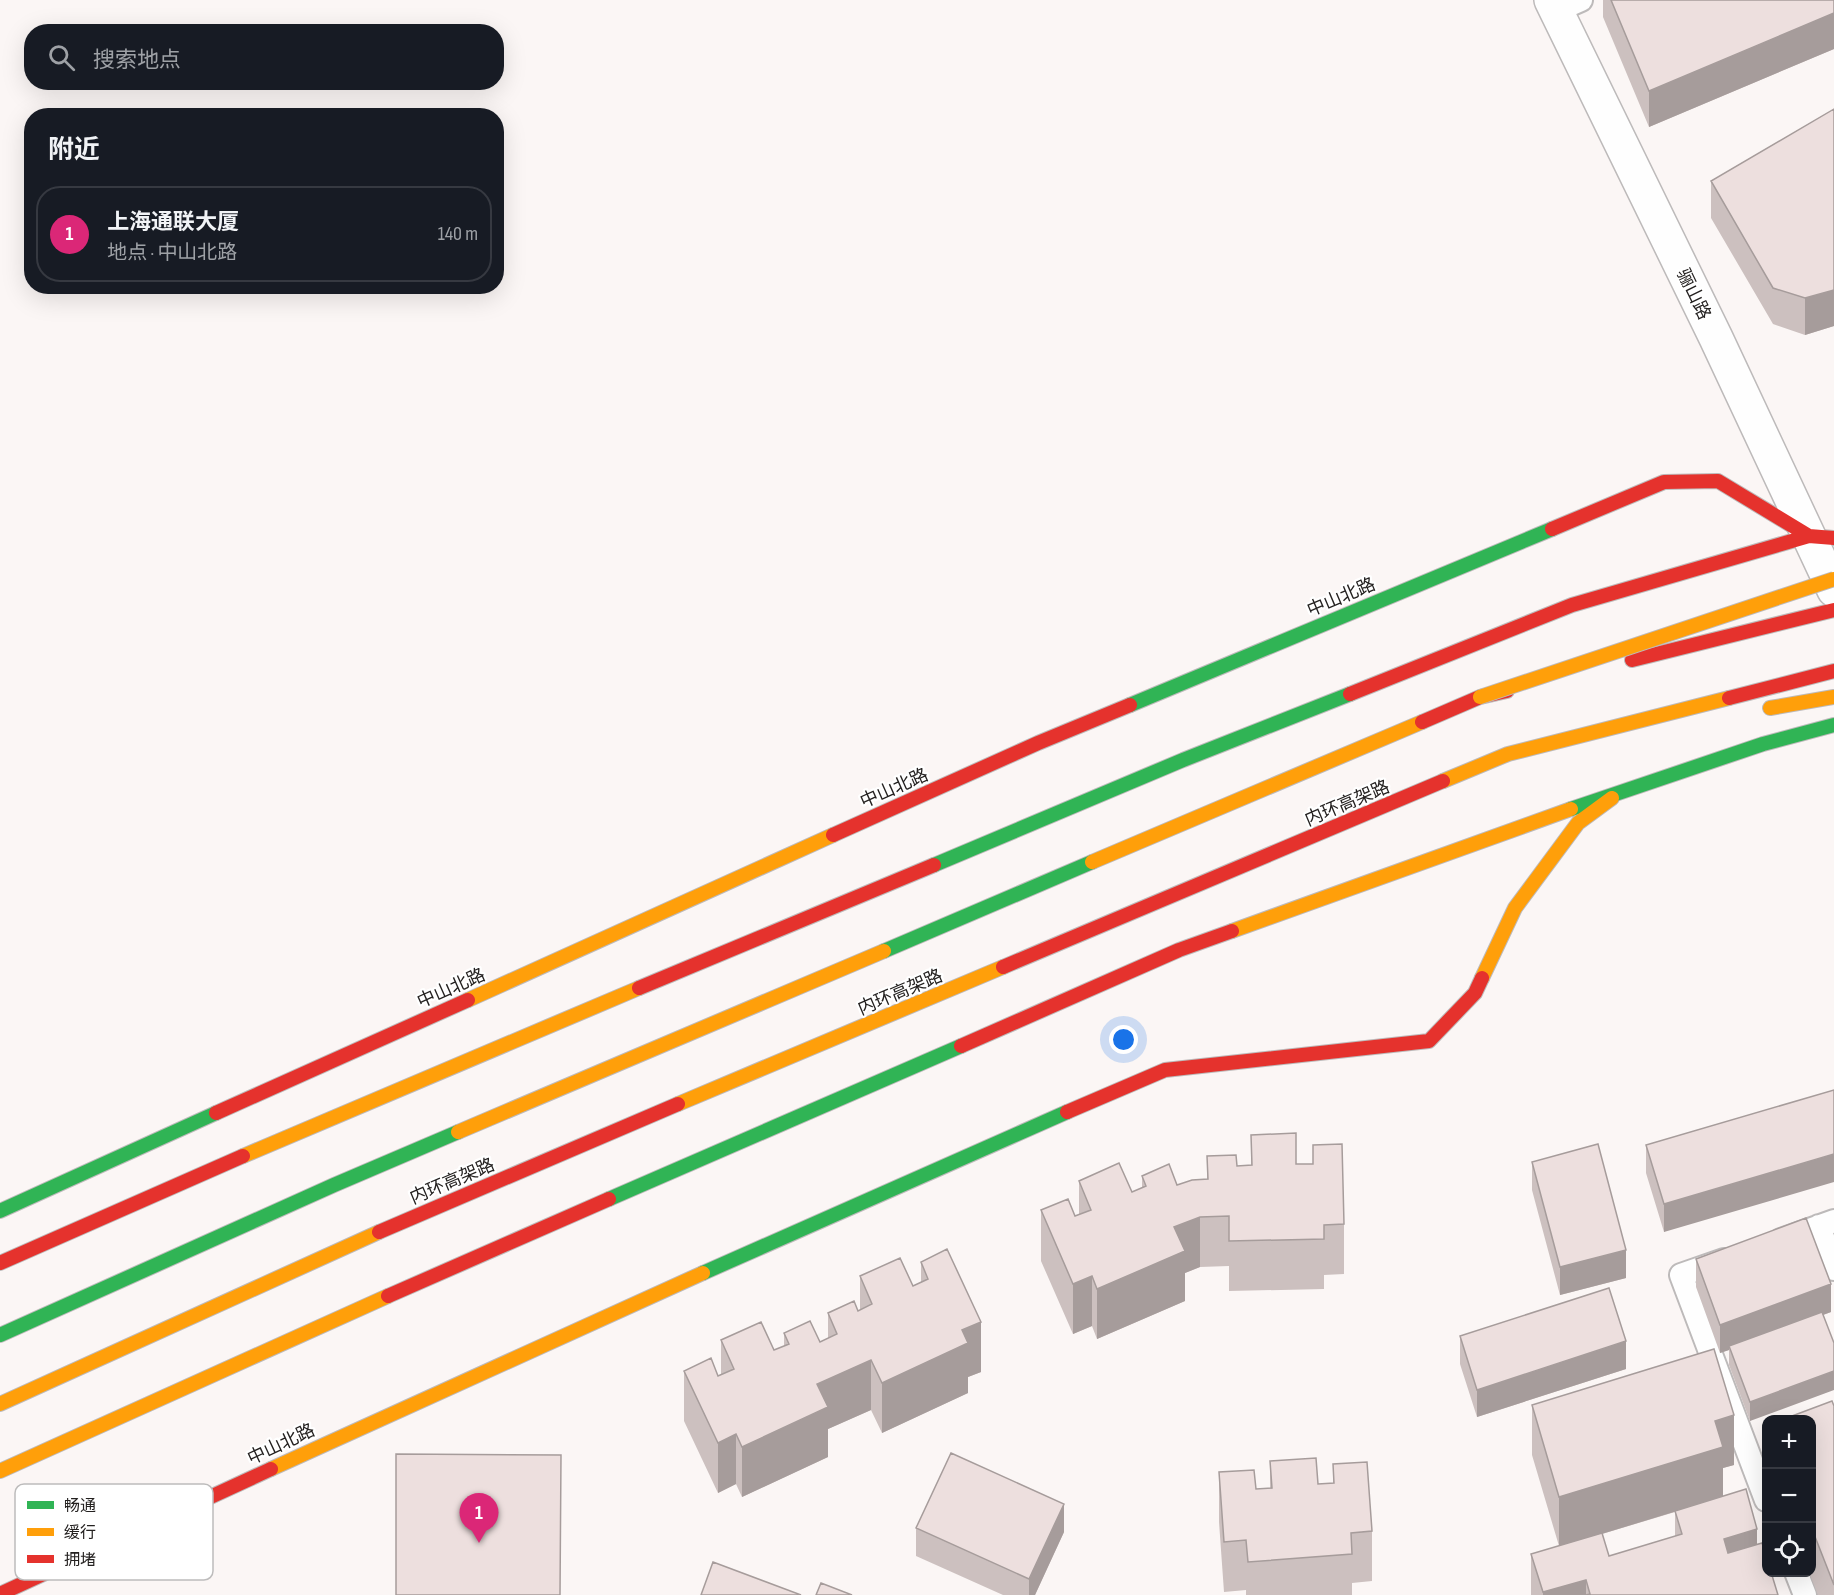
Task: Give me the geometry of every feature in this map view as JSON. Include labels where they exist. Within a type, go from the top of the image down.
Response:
[{"type":"main road","name":"中山北路","points":[[0,1211],[1038,743],[1664,482],[1718,481],[1822,537]]},
{"type":"main road","points":[[0,1263],[327,1119],[1184,760],[1572,605],[1822,537]]},
{"type":"main road","points":[[0,1335],[334,1185],[1480,697],[1834,579]]},
{"type":"main road","points":[[1480,697],[1834,610]]},
{"type":"main road","name":"内环高架路","points":[[0,1404],[411,1217],[1508,754],[1834,671]]},
{"type":"main road","points":[[1753,711],[1834,697]]},
{"type":"main road","points":[[1508,754],[1683,723]]},
{"type":"main road","name":"中山北路","points":[[0,1471],[406,1288],[1179,950],[1524,825],[1763,744],[1834,725]]},
{"type":"main road","points":[[1763,744],[1822,742]]},
{"type":"main road","name":"中山北路","points":[[213,1496],[518,1356],[1024,1130],[1165,1070],[1429,1041],[1475,993],[1515,908],[1578,823],[1618,793]]},
{"type":"main road","name":"中山北路","points":[[0,1594],[30,1580]]},
{"type":"street","name":"骊山路","points":[[1562,4],[1716,338],[1822,537],[1834,590]]},
{"type":"lane","points":[[1762,1487],[1681,1275],[1826,1224],[1834,1269]]},
{"type":"lane","points":[[1798,1577],[1805,1595]]},
{"type":"building","points":[[1611,0],[1834,0],[1834,13],[1649,91]]},
{"type":"building","points":[[1834,109],[1834,290],[1805,298],[1773,288],[1711,181]]},
{"type":"building","points":[[1834,1090],[1834,1154],[1664,1204],[1646,1145]]},
{"type":"building","points":[[1296,1133],[1296,1164],[1313,1164],[1313,1145],[1342,1144],[1344,1224],[1324,1225],[1324,1239],[1229,1241],[1229,1216],[1200,1217],[1174,1227],[1185,1251],[1097,1289],[1092,1276],[1073,1284],[1041,1210],[1068,1199],[1075,1216],[1091,1210],[1079,1181],[1119,1163],[1132,1192],[1146,1186],[1142,1176],[1169,1164],[1177,1185],[1192,1180],[1208,1179],[1207,1156],[1236,1155],[1237,1166],[1252,1165],[1251,1135]]},
{"type":"building","points":[[1598,1144],[1626,1250],[1560,1267],[1532,1162]]},
{"type":"building","points":[[1806,1218],[1831,1284],[1720,1325],[1696,1259]]},
{"type":"building","points":[[947,1249],[981,1322],[962,1330],[968,1343],[882,1383],[871,1360],[817,1384],[828,1407],[742,1447],[736,1434],[718,1443],[684,1371],[711,1358],[718,1376],[734,1369],[721,1340],[761,1322],[774,1350],[789,1344],[784,1333],[810,1321],[820,1342],[837,1334],[828,1313],[854,1301],[858,1311],[872,1304],[860,1276],[900,1258],[913,1286],[928,1279],[921,1262]]},
{"type":"building","points":[[1609,1288],[1626,1341],[1477,1390],[1460,1336]]},
{"type":"building","points":[[1822,1312],[1834,1343],[1834,1371],[1750,1402],[1729,1346]]},
{"type":"building","points":[[1714,1349],[1734,1415],[1715,1421],[1723,1447],[1559,1497],[1532,1405]]},
{"type":"building","points":[[1832,1401],[1834,1406],[1834,1585],[1816,1539],[1816,1415],[1795,1415]]},
{"type":"building","points":[[951,1453],[1064,1504],[1029,1579],[916,1528]]},
{"type":"building","points":[[396,1454],[561,1455],[560,1595],[396,1595]]},
{"type":"building","points":[[1316,1458],[1318,1484],[1334,1483],[1333,1464],[1367,1462],[1372,1531],[1351,1533],[1352,1554],[1248,1562],[1246,1540],[1224,1542],[1219,1472],[1254,1470],[1256,1489],[1272,1488],[1270,1461]]},
{"type":"building","points":[[1746,1489],[1757,1529],[1724,1539],[1728,1553],[1762,1543],[1762,1577],[1773,1577],[1778,1595],[1586,1595],[1590,1594],[1586,1580],[1543,1592],[1531,1554],[1602,1533],[1609,1556],[1682,1534],[1675,1511]]},
{"type":"building","points":[[713,1562],[801,1595],[701,1595]]},
{"type":"building","points":[[821,1583],[852,1595],[816,1595]]},
{"type":"traffic: fast","points":[[1130,705],[1552,529]]},
{"type":"traffic: fast","points":[[934,865],[1183,760],[1350,694]]},
{"type":"traffic: fast","points":[[1571,809],[1763,744],[1834,725]]},
{"type":"traffic: fast","points":[[884,951],[1092,862]]},
{"type":"traffic: fast","points":[[609,1199],[961,1046]]},
{"type":"traffic: fast","points":[[703,1273],[1067,1112]]},
{"type":"traffic: fast","points":[[0,1211],[216,1113]]},
{"type":"traffic: fast","points":[[0,1335],[458,1132]]},
{"type":"traffic: slow","points":[[1480,697],[1834,579]]},
{"type":"traffic: slow","points":[[1770,708],[1834,697]]},
{"type":"traffic: slow","points":[[1443,781],[1508,754],[1729,698]]},
{"type":"traffic: slow","points":[[1092,862],[1422,722]]},
{"type":"traffic: slow","points":[[1482,978],[1515,908],[1578,823],[1612,798]]},
{"type":"traffic: slow","points":[[1232,931],[1571,809]]},
{"type":"traffic: slow","points":[[468,1000],[833,835]]},
{"type":"traffic: slow","points":[[458,1132],[884,951]]},
{"type":"traffic: slow","points":[[678,1104],[1003,967]]},
{"type":"traffic: slow","points":[[243,1156],[639,988]]},
{"type":"traffic: slow","points":[[0,1404],[379,1232]]},
{"type":"traffic: slow","points":[[271,1469],[703,1273]]},
{"type":"traffic: slow","points":[[0,1471],[388,1296]]},
{"type":"traffic: jam","points":[[1552,529],[1664,482],[1718,481],[1809,536]]},
{"type":"traffic: jam","points":[[1350,694],[1572,605],[1809,536],[1834,538]]},
{"type":"traffic: jam","points":[[1632,660],[1834,610]]},
{"type":"traffic: jam","points":[[1729,698],[1834,671]]},
{"type":"traffic: jam","points":[[1422,722],[1480,697],[1507,691]]},
{"type":"traffic: jam","points":[[833,835],[1038,743],[1130,705]]},
{"type":"traffic: jam","points":[[1003,967],[1443,781]]},
{"type":"traffic: jam","points":[[639,988],[934,865]]},
{"type":"traffic: jam","points":[[961,1046],[1179,950],[1232,931]]},
{"type":"traffic: jam","points":[[1067,1112],[1165,1070],[1429,1041],[1475,993],[1482,978]]},
{"type":"traffic: jam","points":[[216,1113],[468,1000]]},
{"type":"traffic: jam","points":[[379,1232],[678,1104]]},
{"type":"traffic: jam","points":[[0,1263],[243,1156]]},
{"type":"traffic: jam","points":[[388,1296],[609,1199]]},
{"type":"traffic: jam","points":[[213,1496],[271,1469]]},
{"type":"traffic: jam","points":[[0,1594],[30,1580]]},
{"type":"place","name":"上海通联大厦","points":[[479,1543]]}]
